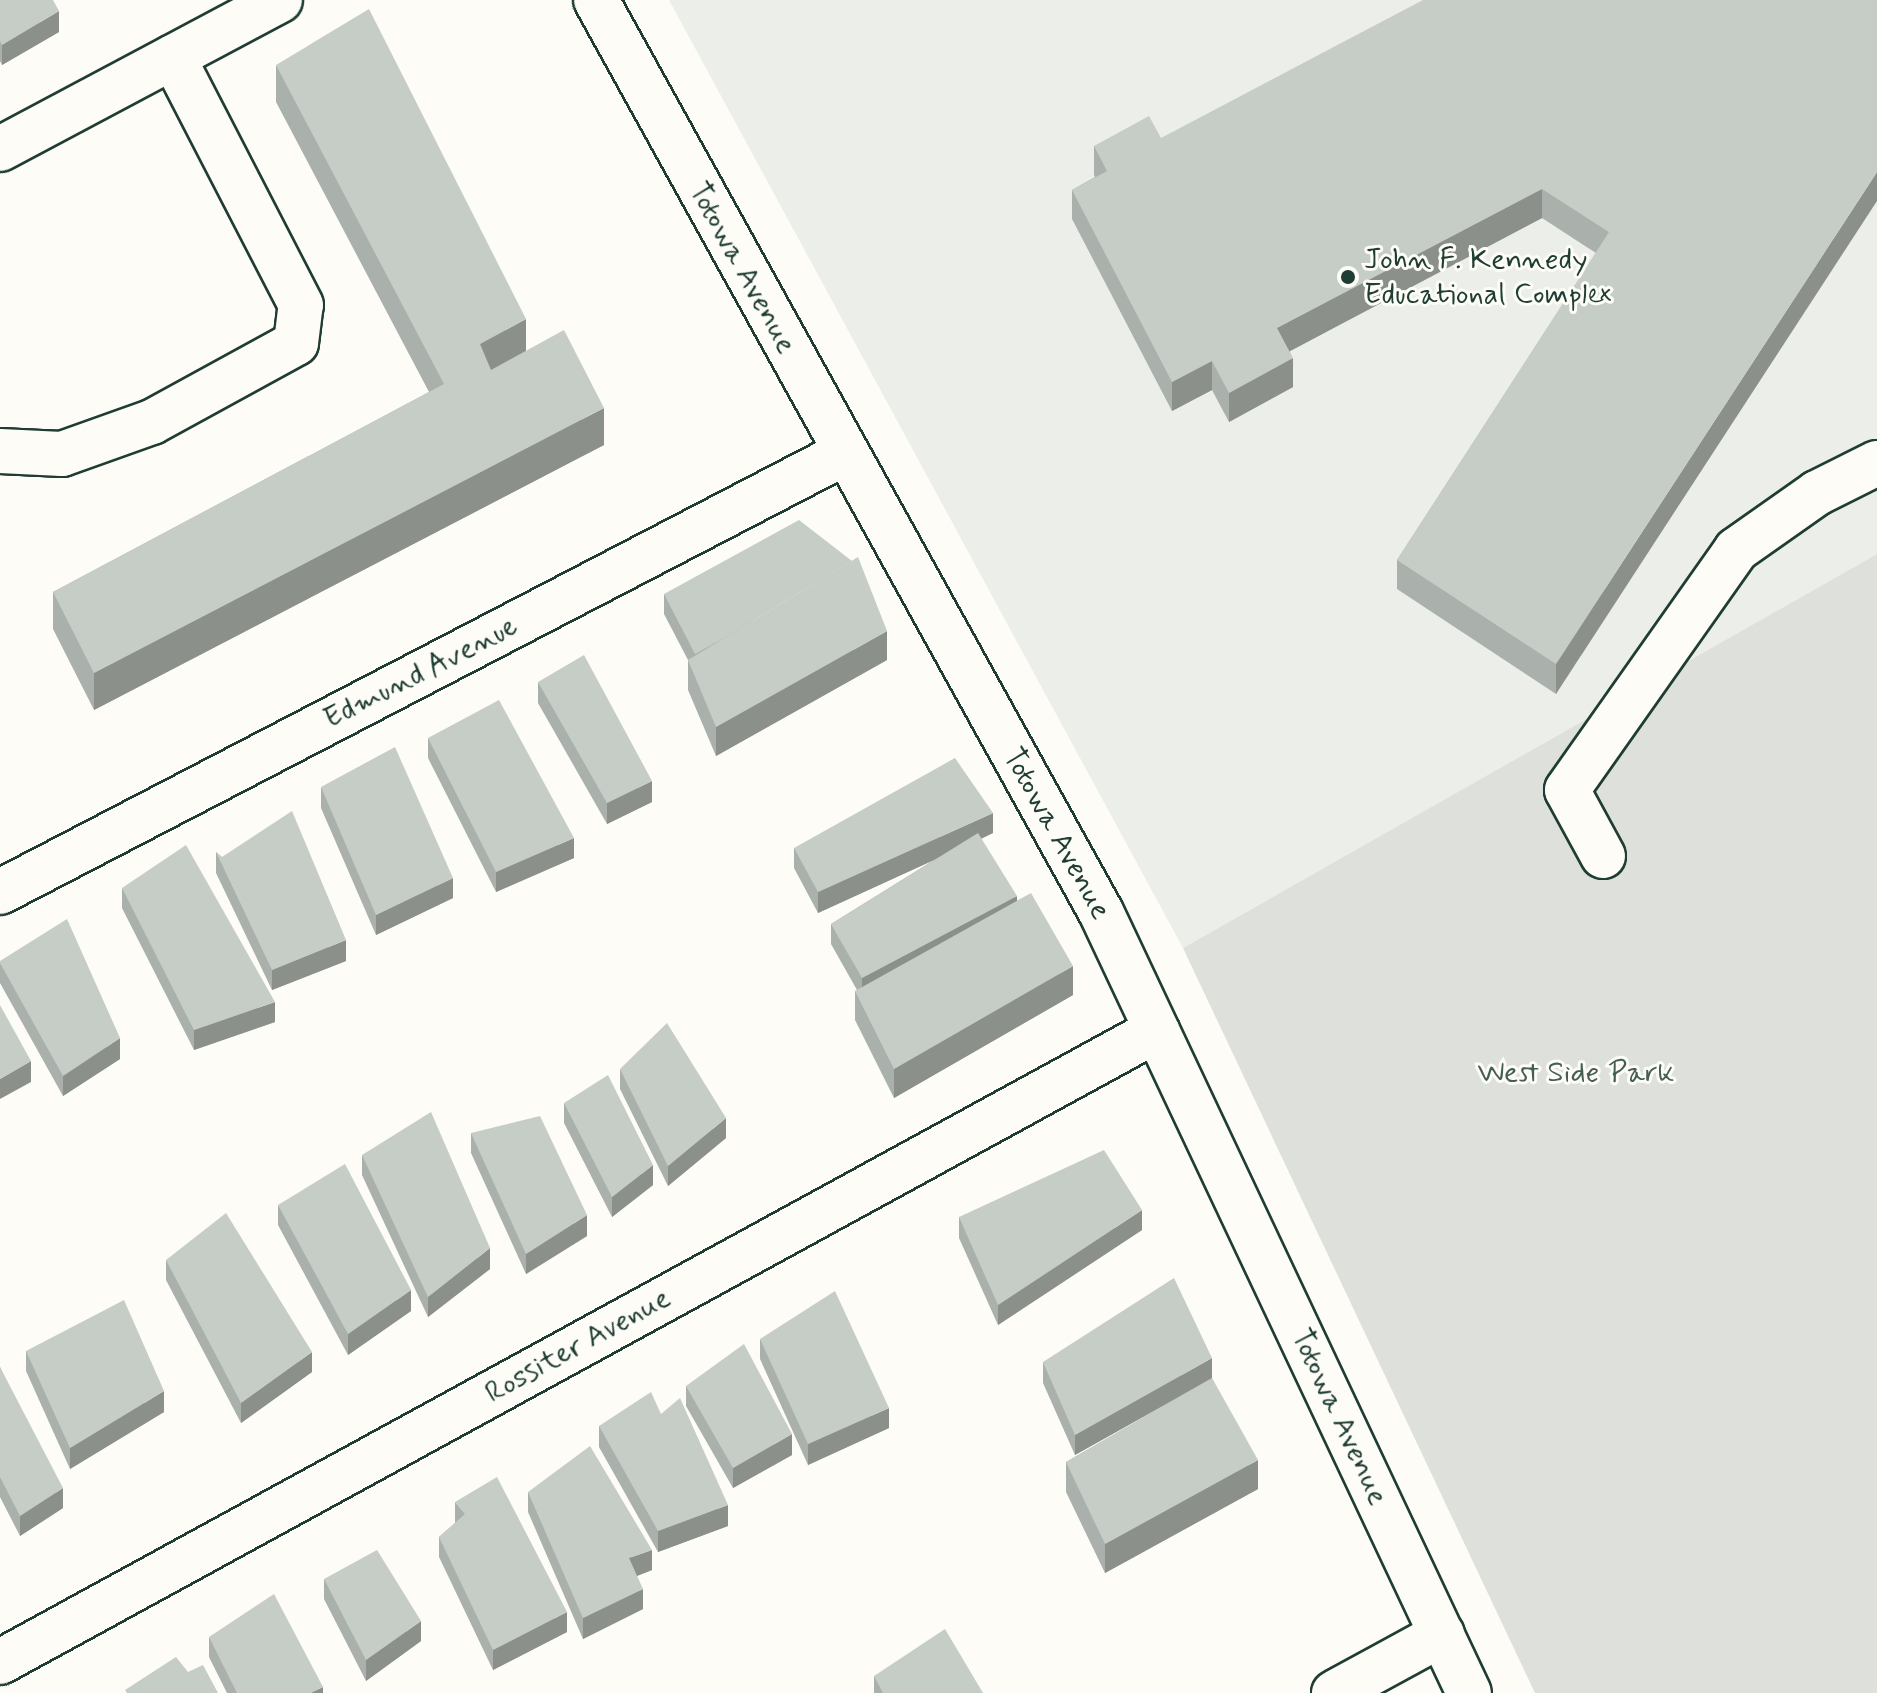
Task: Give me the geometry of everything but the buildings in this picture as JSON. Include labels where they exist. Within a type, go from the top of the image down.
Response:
[{"type":"street","points":[[0,149],[280,0]]},
{"type":"street","name":"Totowa Avenue","points":[[596,0],[843,454],[1101,912],[1469,1693]]},
{"type":"street","points":[[0,451],[75,450],[152,422],[296,343],[301,305],[173,57]]},
{"type":"street","name":"Edmund Avenue","points":[[0,892],[843,454]]},
{"type":"street","points":[[1603,856],[1567,790],[1736,550],[1817,493],[1877,463]]},
{"type":"street","name":"Rossiter Avenue","points":[[0,1662],[1157,1030]]},
{"type":"street","points":[[1334,1693],[1442,1634]]},
{"type":"shaded area","name":"John F. Kennedy Educational Complex","points":[[669,0],[1877,0],[1877,554],[1183,948]]},
{"type":"green space","name":"West Side Park","points":[[1877,554],[1877,1693],[1535,1693],[1183,948]]},
{"type":"place","name":"John F. Kennedy Educational Complex","points":[[1348,277]]}]
